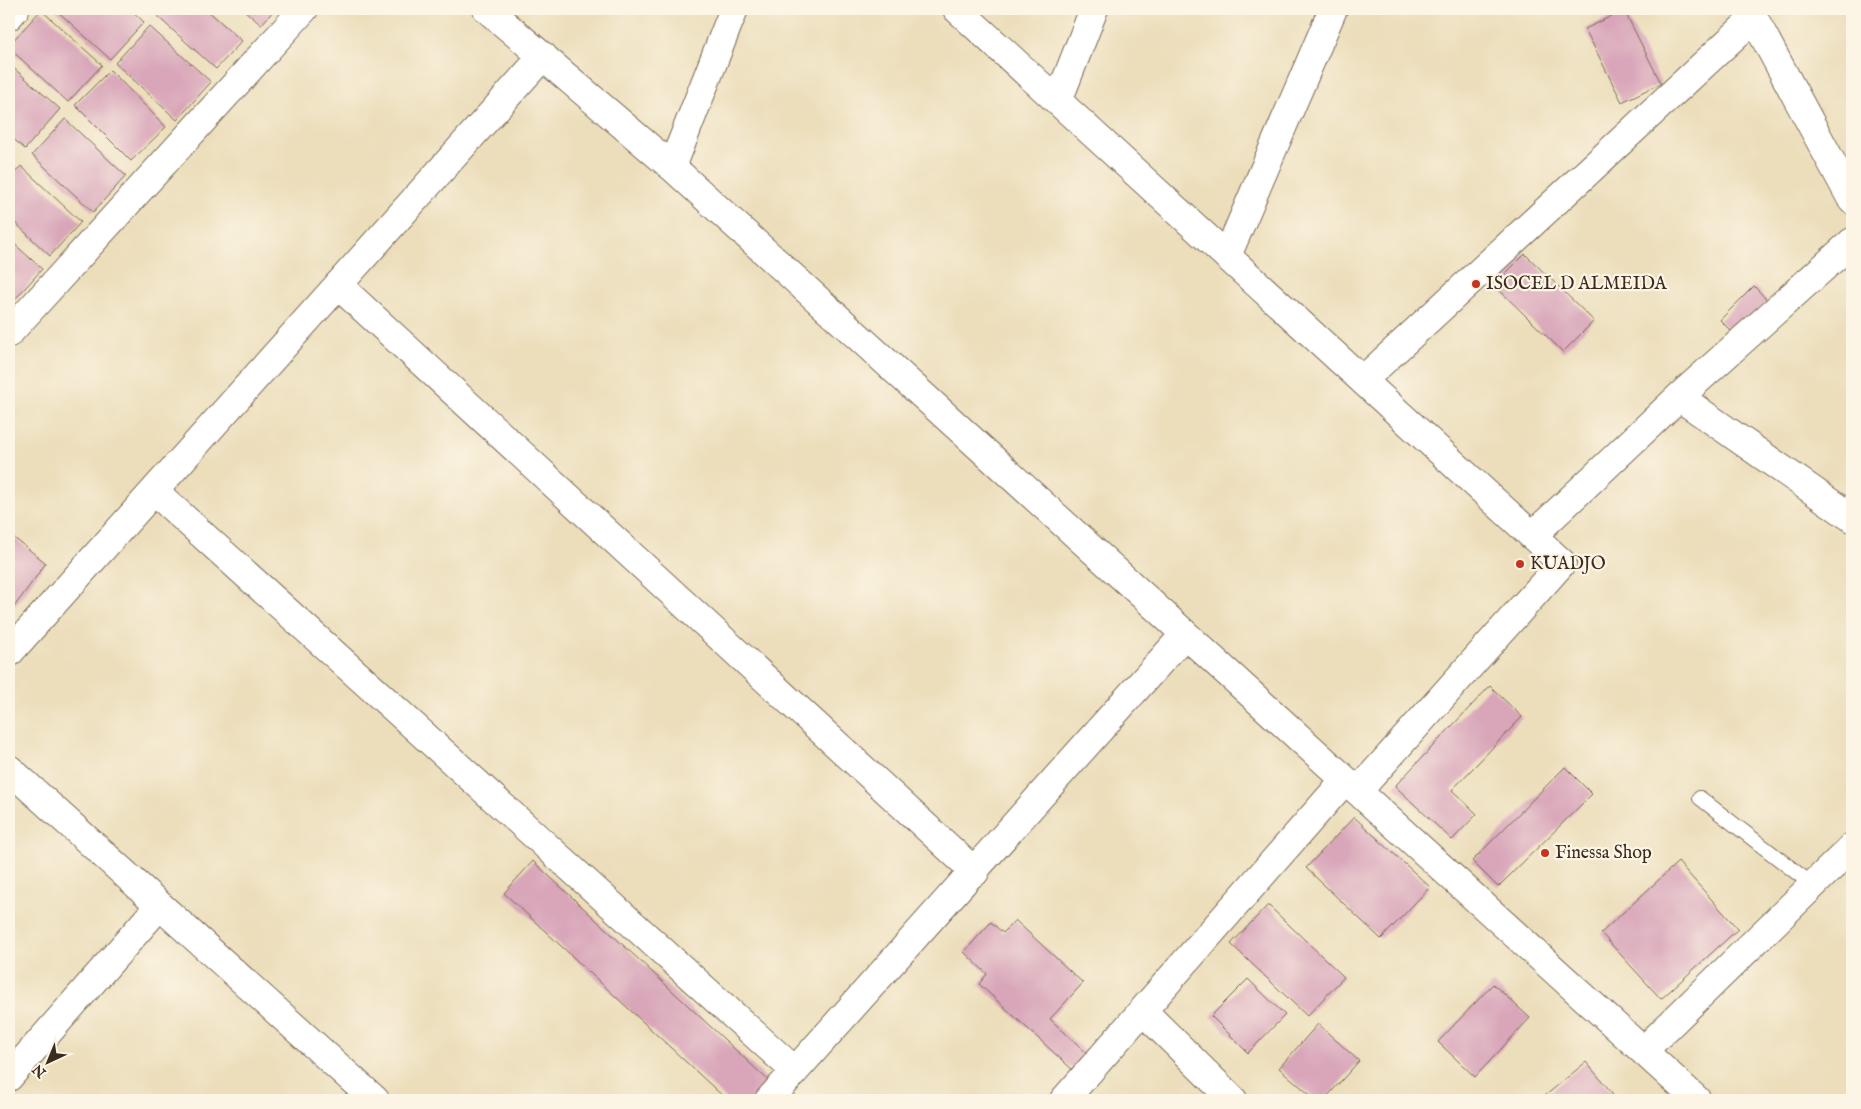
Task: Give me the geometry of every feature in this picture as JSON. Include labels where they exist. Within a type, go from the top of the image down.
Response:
[{"type":"street","points":[[9,16],[16,9]]},
{"type":"street","points":[[9,332],[304,9]]},
{"type":"street","points":[[487,9],[672,167],[1697,1100]]},
{"type":"street","points":[[672,167],[734,9]]},
{"type":"street","points":[[957,9],[1562,563],[1143,1011],[1064,1100]]},
{"type":"street","points":[[1058,101],[1094,9]]},
{"type":"street","points":[[1227,256],[1333,9]]},
{"type":"street","points":[[1363,380],[1751,14],[1852,200]]},
{"type":"street","points":[[9,653],[543,56]]},
{"type":"street","points":[[1532,536],[1679,397],[1852,242]]},
{"type":"street","points":[[338,285],[975,872]]},
{"type":"street","points":[[1679,397],[1852,518]]},
{"type":"street","points":[[154,490],[795,1071]]},
{"type":"street","points":[[769,1100],[975,872],[1185,634]]},
{"type":"street","points":[[9,770],[375,1100]]},
{"type":"street","points":[[1643,1050],[1852,847]]},
{"type":"street","points":[[9,1077],[159,906]]},
{"type":"street","points":[[1143,1011],[1233,1100]]},
{"type":"lane","points":[[1700,798],[1814,886]]},
{"type":"building","points":[[55,9],[130,9],[144,22],[110,59]]},
{"type":"building","points":[[164,9],[206,9],[242,41],[216,69],[157,16]]},
{"type":"building","points":[[243,9],[275,9],[261,25]]},
{"type":"building","points":[[41,10],[102,65],[68,102],[9,48],[9,45]]},
{"type":"building","points":[[1624,10],[1661,83],[1622,102],[1585,29]]},
{"type":"building","points":[[149,26],[211,82],[177,120],[115,63]]},
{"type":"building","points":[[9,64],[60,109],[25,149],[9,135]]},
{"type":"building","points":[[110,70],[166,127],[131,161],[75,105]]},
{"type":"building","points":[[65,119],[126,176],[93,212],[32,155]]},
{"type":"building","points":[[21,166],[81,222],[50,256],[9,217],[9,180]]},
{"type":"building","points":[[9,239],[42,269],[10,305],[9,303]]},
{"type":"building","points":[[1525,254],[1594,321],[1563,352],[1494,285]]},
{"type":"building","points":[[1754,286],[1768,301],[1734,334],[1720,320]]},
{"type":"building","points":[[13,537],[46,563],[9,614],[9,543]]},
{"type":"building","points":[[1490,686],[1522,717],[1452,790],[1477,814],[1452,840],[1395,786]]},
{"type":"building","points":[[1565,767],[1592,794],[1498,887],[1472,861]]},
{"type":"building","points":[[1354,817],[1430,887],[1381,939],[1306,868]]},
{"type":"building","points":[[533,861],[770,1082],[753,1100],[727,1100],[504,893]]},
{"type":"building","points":[[1678,862],[1738,929],[1661,999],[1601,933]]},
{"type":"building","points":[[1268,905],[1344,977],[1307,1016],[1231,944]]},
{"type":"building","points":[[1015,920],[1083,983],[1050,1019],[1090,1056],[1075,1072],[979,984],[987,974],[964,952],[991,922],[1003,933]]},
{"type":"building","points":[[1248,979],[1285,1015],[1248,1053],[1211,1016]]},
{"type":"building","points":[[1493,984],[1530,1018],[1475,1077],[1438,1042]]},
{"type":"building","points":[[1318,1024],[1359,1061],[1324,1100],[1316,1100],[1279,1068]]},
{"type":"building","points":[[1586,1062],[1613,1094],[1606,1100],[1540,1100]]},
{"type":"place","name":"ISOCEL D ALMEIDA","points":[[1476,284]]},
{"type":"place","name":"KUADJO","points":[[1520,564]]},
{"type":"place","name":"Finessa Shop","points":[[1545,853]]}]
